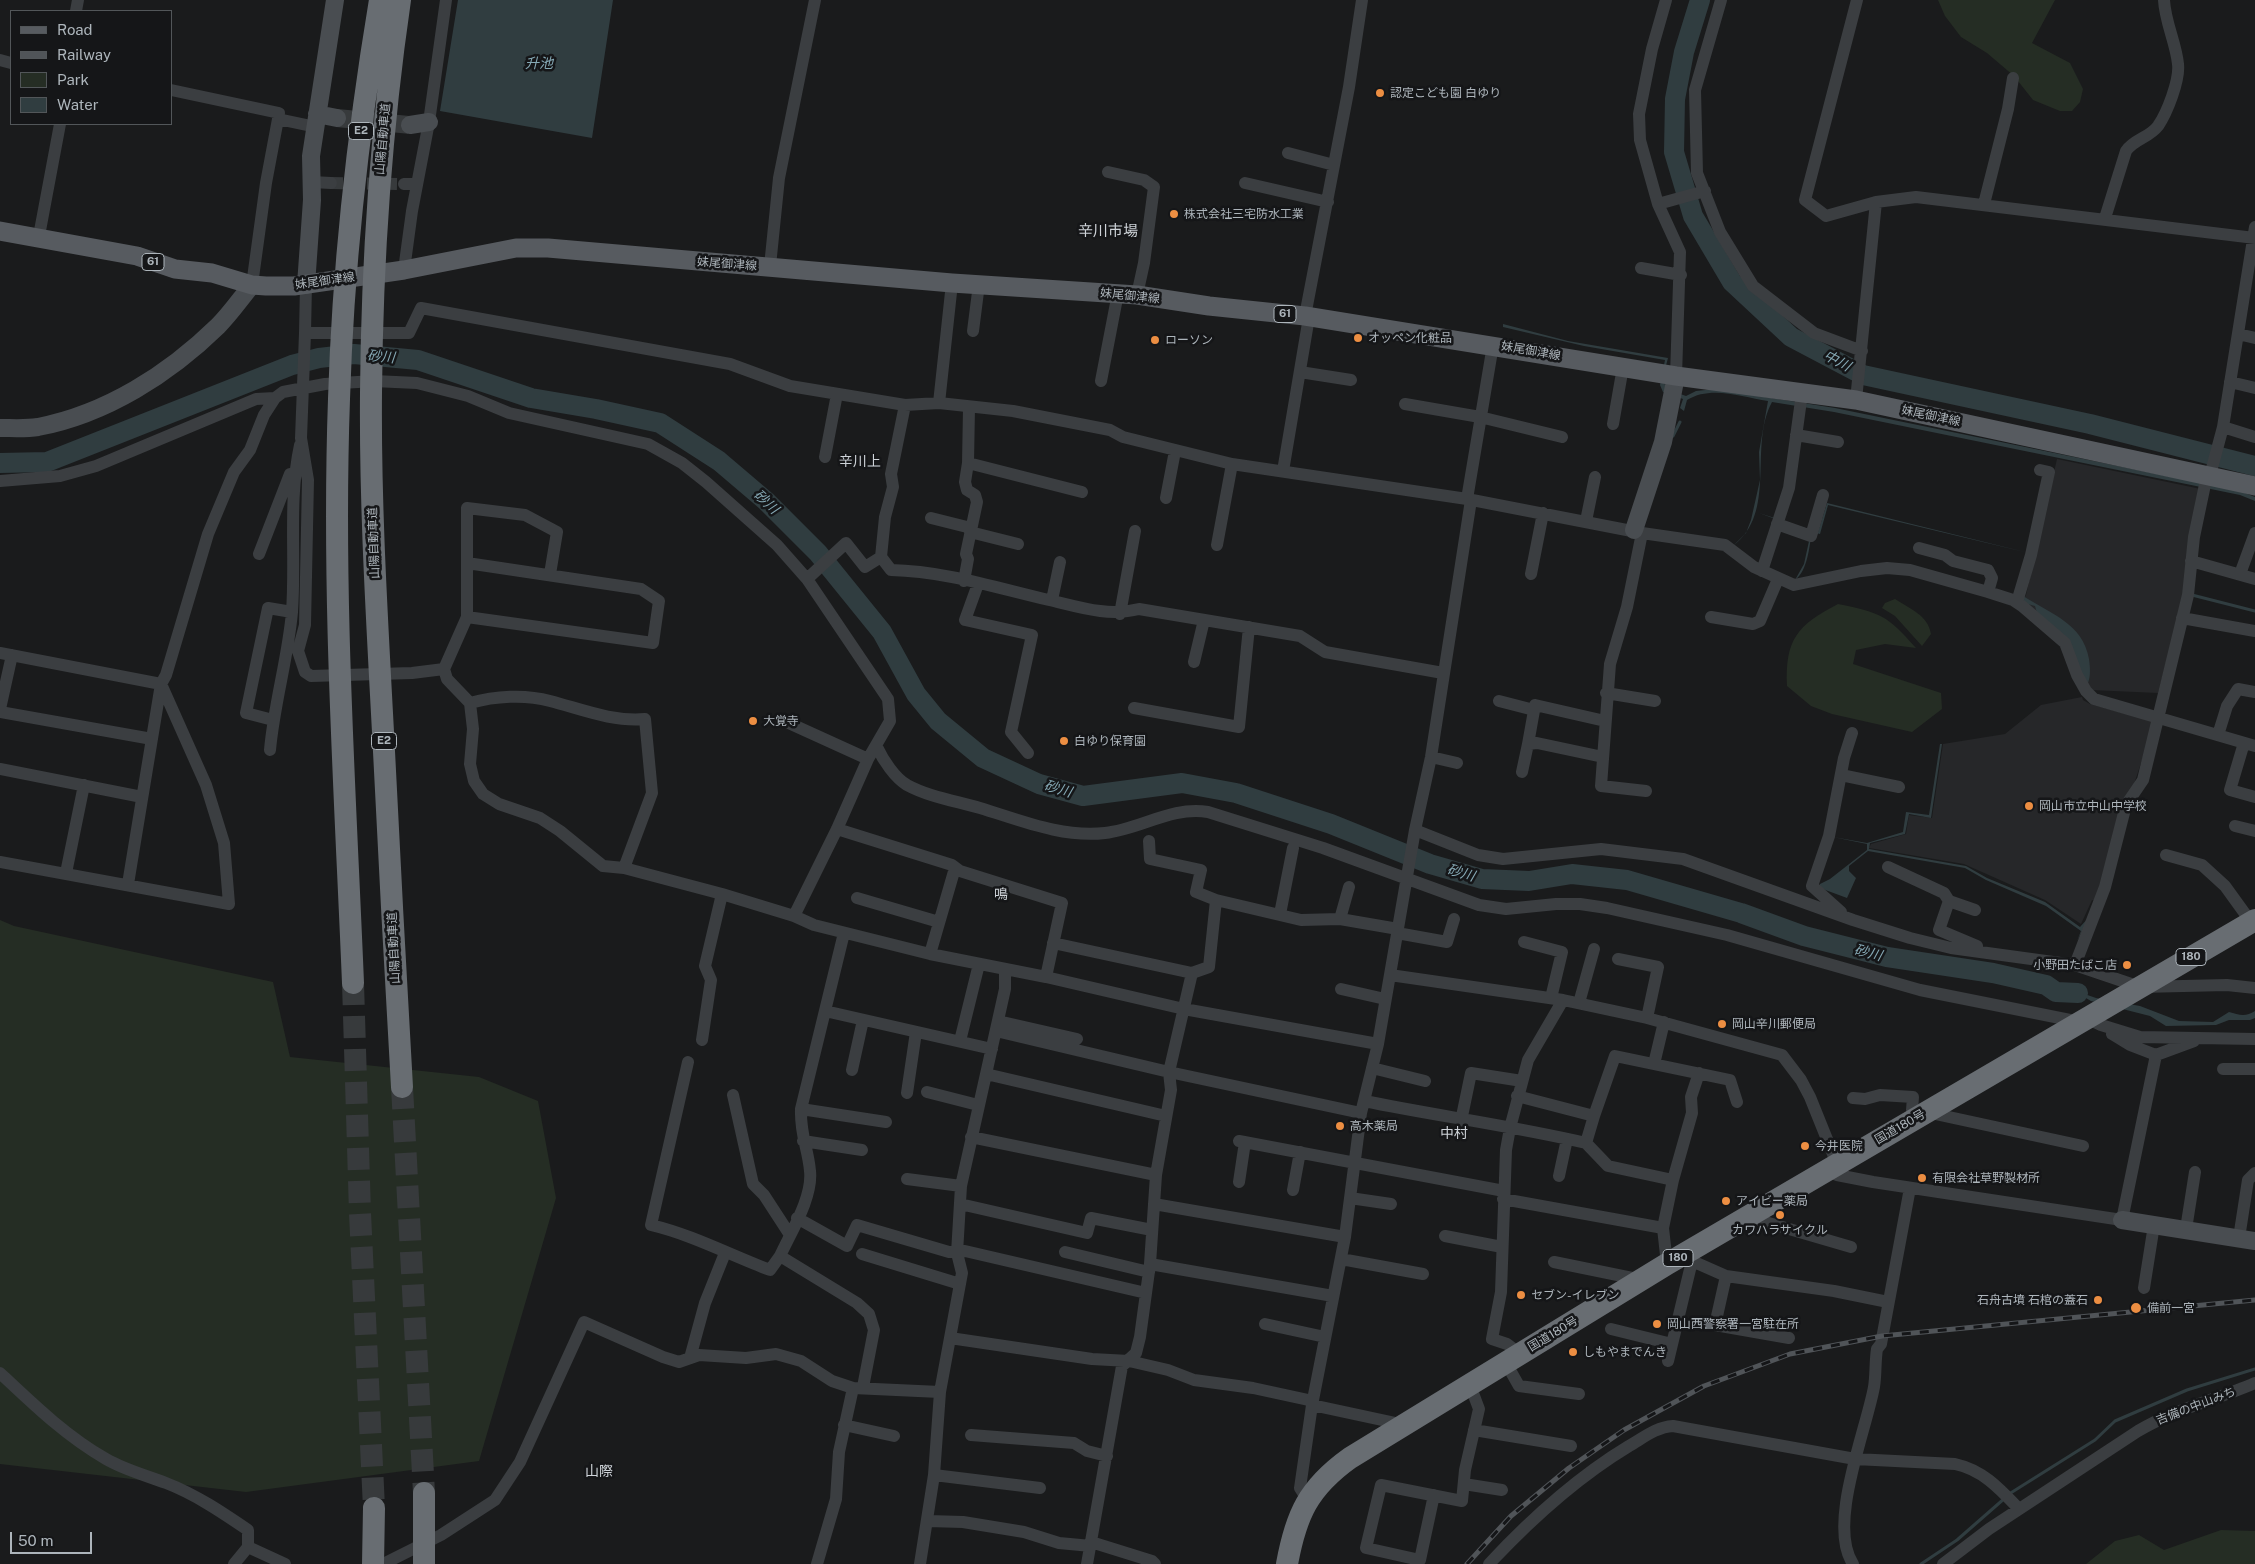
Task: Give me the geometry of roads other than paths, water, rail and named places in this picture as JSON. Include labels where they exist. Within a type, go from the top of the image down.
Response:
[{"type":"highway","name":"山陽自動車道","points":[[353,983],[338,602],[339,398],[348,262],[364,106],[380,0]]},
{"type":"highway","name":"山陽自動車道","points":[[400,0],[385,109],[374,261],[371,395],[376,602],[402,1087]]},
{"type":"highway","name":"国道180号","points":[[1287,1564],[1295,1527],[1307,1499],[1326,1476],[1336,1468],[1667,1264],[1690,1257],[1748,1217],[1921,1115],[2090,1020],[2134,991],[2253,921]]},
{"type":"highway","points":[[424,1493],[424,1564]]},
{"type":"highway","points":[[374,1508],[376,1559]]},
{"type":"main road","name":"妹尾御津線","points":[[0,231],[39,236],[137,256],[175,269],[212,273],[252,285],[306,285],[404,270],[516,248],[548,248],[952,283],[1127,294],[1209,306],[1307,316],[1676,376],[1802,393],[1857,396],[2210,472],[2255,486]]},
{"type":"street","points":[[270,750],[273,720],[292,612],[292,506],[296,464],[301,438],[304,387],[306,285],[312,182],[311,156],[335,0]]},
{"type":"street","points":[[404,270],[417,184],[429,122],[446,0]]},
{"type":"street","points":[[770,266],[779,178],[815,0]]},
{"type":"street","points":[[1282,471],[1300,372],[1307,316],[1350,87],[1362,0]]},
{"type":"street","points":[[1646,790],[1601,786],[1606,694],[1610,664],[1627,607],[1638,532],[1663,442],[1676,376],[1681,275],[1680,252],[1658,204],[1640,140],[1639,114],[1652,50],[1666,0]]},
{"type":"street","points":[[1721,0],[1695,90],[1697,173],[1720,232],[1753,286],[1814,333],[1862,351]]},
{"type":"street","points":[[2105,218],[2126,151],[2131,143],[2144,138],[2155,130],[2169,104],[2175,83],[2179,66],[2164,0]]},
{"type":"street","points":[[1854,1],[1805,200],[1826,216],[1876,202],[1916,197],[2254,234],[2250,284],[2238,334],[2223,427],[2194,538],[2188,595],[2142,780],[2126,805],[2105,887],[2075,964]]},
{"type":"street","points":[[1984,204],[2008,109],[2012,78]]},
{"type":"street","points":[[0,428],[36,428],[85,415],[131,393],[185,354],[219,325],[252,285],[266,183],[279,113],[172,90]]},
{"type":"street","points":[[278,119],[317,121],[337,118]]},
{"type":"street","points":[[410,125],[429,122]]},
{"type":"street","points":[[39,236],[60,125]]},
{"type":"street","points":[[1288,154],[1334,165]]},
{"type":"street","points":[[1101,381],[1127,294],[1144,263],[1154,187],[1144,180],[1108,172]]},
{"type":"street","points":[[312,182],[331,183]]},
{"type":"street","points":[[1245,183],[1328,202]]},
{"type":"street","points":[[404,184],[417,184]]},
{"type":"street","points":[[1658,204],[1705,192]]},
{"type":"street","points":[[1857,396],[1876,202]]},
{"type":"street","points":[[1641,268],[1681,275]]},
{"type":"street","points":[[939,403],[952,283]]},
{"type":"street","points":[[973,331],[979,284]]},
{"type":"street","points":[[305,337],[409,333],[421,308],[730,364],[790,386],[905,405],[939,403],[970,408],[1013,411],[1102,429],[1175,451],[1232,464],[1469,500],[1638,532],[1725,545],[1762,571],[1794,585],[1837,574],[1887,568],[1910,570],[2017,602],[2034,614],[2065,643],[2077,675],[2086,691],[2094,699],[2250,744],[2230,790],[2255,797]]},
{"type":"street","points":[[2238,334],[2255,338]]},
{"type":"street","points":[[1307,1499],[1300,1488],[1313,1403],[1345,1237],[1362,1107],[1378,1044],[1408,877],[1414,832],[1431,757],[1492,345]]},
{"type":"street","points":[[1613,424],[1623,367]]},
{"type":"street","points":[[1300,372],[1351,380]]},
{"type":"street","points":[[128,884],[162,684],[208,534],[234,472],[250,450],[264,415],[275,398],[283,392],[304,387],[374,381],[417,383],[443,388],[509,412],[648,444],[682,463],[739,509],[777,545],[807,579],[888,699],[890,722],[868,760],[837,829],[794,916]]},
{"type":"street","points":[[2230,382],[2255,388]]},
{"type":"street","points":[[1762,571],[1789,488],[1802,393]]},
{"type":"street","points":[[825,457],[837,394]]},
{"type":"street","points":[[0,481],[60,476],[96,466],[256,399],[275,398]]},
{"type":"street","points":[[1405,404],[1480,418],[1562,437]]},
{"type":"street","points":[[905,405],[891,474],[892,487],[885,517],[881,557],[891,570],[926,572],[1120,614],[1139,609],[1300,636],[1325,652],[1443,673]]},
{"type":"street","points":[[964,581],[968,559],[966,554],[977,502],[975,494],[967,490],[965,482],[968,463],[970,408]]},
{"type":"street","points":[[2223,427],[2255,437]]},
{"type":"street","points":[[1796,435],[1838,442]]},
{"type":"street","points":[[301,438],[308,480],[305,625],[298,651],[305,672],[311,676],[412,673],[444,669]]},
{"type":"street","points":[[1166,498],[1175,451]]},
{"type":"street","points":[[968,463],[1082,492]]},
{"type":"street","points":[[259,554],[287,481],[296,464]]},
{"type":"street","points":[[1218,545],[1232,464]]},
{"type":"street","points":[[2017,602],[2031,555],[2049,472],[2040,470]]},
{"type":"street","points":[[1586,522],[1595,477]]},
{"type":"street","points":[[1777,524],[1811,536],[1823,495]]},
{"type":"street","points":[[550,574],[557,532],[525,515],[467,508],[467,617],[444,669],[447,679],[470,703],[473,729],[470,764],[474,781],[483,794],[498,804],[540,818],[560,831],[603,866],[624,868],[722,894],[794,916],[814,925],[930,954],[1046,977],[1184,1009],[1378,1044]]},
{"type":"street","points":[[1531,574],[1543,514]]},
{"type":"street","points":[[931,518],[1018,544]]},
{"type":"street","points":[[1120,614],[1135,531]]},
{"type":"street","points":[[2240,574],[2255,533]]},
{"type":"street","points":[[807,579],[846,543],[864,567],[881,557]]},
{"type":"street","points":[[1919,548],[1945,555],[1953,561],[1988,570],[1992,578],[1988,592]]},
{"type":"street","points":[[1052,600],[1060,562]]},
{"type":"street","points":[[2191,562],[2255,579]]},
{"type":"street","points":[[467,563],[641,588],[659,601],[653,643],[467,617]]},
{"type":"street","points":[[1712,616],[1753,624],[1760,621],[1778,579]]},
{"type":"street","points":[[978,584],[965,620],[1032,635],[1011,732],[1028,752]]},
{"type":"street","points":[[273,720],[246,712],[268,608],[292,612]]},
{"type":"street","points":[[2182,618],[2255,632]]},
{"type":"street","points":[[1194,662],[1204,620]]},
{"type":"street","points":[[1134,708],[1239,727],[1249,627]]},
{"type":"street","points":[[152,739],[0,710],[6,654],[162,684]]},
{"type":"street","points":[[0,862],[229,904],[224,844],[206,785],[162,684]]},
{"type":"street","points":[[2218,735],[2227,706],[2238,688],[2255,692]]},
{"type":"street","points":[[1606,694],[1655,701]]},
{"type":"street","points":[[470,703],[502,697],[536,698],[594,714],[620,719],[645,719],[652,794],[624,868]]},
{"type":"street","points":[[1499,701],[1534,710]]},
{"type":"street","points":[[1522,772],[1535,705],[1605,721]]},
{"type":"street","points":[[780,719],[868,760]]},
{"type":"street","points":[[1847,918],[1812,886],[1829,836],[1852,733]]},
{"type":"street","points":[[1528,744],[1537,743],[1603,756]]},
{"type":"street","points":[[877,747],[901,780],[907,785],[934,795],[1060,831],[1090,834],[1107,833],[1146,823],[1172,813],[1196,810],[1252,825],[1323,848],[1494,909],[1556,904],[1580,904],[1607,908],[1728,936],[1920,990],[2090,1020],[2140,1037],[2255,1039]]},
{"type":"street","points":[[1431,757],[1457,763]]},
{"type":"street","points":[[0,769],[142,796]]},
{"type":"street","points":[[1841,776],[1899,786]]},
{"type":"street","points":[[66,873],[84,785]]},
{"type":"street","points":[[2235,826],[2255,831]]},
{"type":"street","points":[[837,829],[952,865],[955,868],[1062,903],[1046,977]]},
{"type":"street","points":[[1414,832],[1489,858],[1503,859],[1601,849],[1684,859],[1847,918],[1910,938],[1951,948],[2075,964],[2134,991],[2227,985],[2255,988]]},
{"type":"street","points":[[1149,841],[1150,859],[1201,870],[1196,892],[1216,900],[1301,920],[1340,920],[1447,942],[1454,919]]},
{"type":"street","points":[[1280,914],[1294,848]]},
{"type":"street","points":[[2166,855],[2202,865],[2225,886],[2253,921]]},
{"type":"street","points":[[1888,867],[1944,893],[1949,901],[1975,910]]},
{"type":"street","points":[[930,954],[955,868]]},
{"type":"street","points":[[1340,920],[1349,886]]},
{"type":"street","points":[[702,1040],[712,980],[705,966],[722,894]]},
{"type":"street","points":[[857,898],[940,922]]},
{"type":"street","points":[[1053,943],[1192,973],[1209,967],[1216,900]]},
{"type":"street","points":[[1949,901],[1939,930],[1991,953]]},
{"type":"street","points":[[688,1062],[651,1225],[684,1233],[725,1253],[770,1270],[780,1256],[810,1188],[810,1171],[802,1141],[801,1110],[844,933]]},
{"type":"street","points":[[1524,942],[1562,952],[1557,999],[1528,1060],[1517,1096],[1506,1150],[1501,1292],[1492,1339],[1507,1344],[1513,1358],[1519,1386],[1578,1394]]},
{"type":"street","points":[[1579,1003],[1594,950]]},
{"type":"street","points":[[1618,959],[1658,967],[1647,1018]]},
{"type":"street","points":[[960,1042],[979,964]]},
{"type":"street","points":[[920,1564],[934,1475],[940,1392],[962,1273],[957,1253],[961,1186],[970,1137],[1005,989],[1005,969]]},
{"type":"street","points":[[1087,1564],[1108,1456],[1122,1366],[1136,1353],[1150,1268],[1156,1175],[1171,1090],[1169,1072],[1192,973]]},
{"type":"street","points":[[1390,974],[1579,1003],[1664,1022],[1782,1055],[1801,1080],[1810,1097],[1832,1167],[1837,1175],[2247,1240],[2248,1180],[2255,1173]]},
{"type":"street","points":[[1341,989],[1385,999]]},
{"type":"street","points":[[825,1011],[992,1050]]},
{"type":"street","points":[[852,1070],[863,1020]]},
{"type":"street","points":[[2090,1020],[2130,1045],[2156,1055],[2199,1038]]},
{"type":"street","points":[[1654,1064],[1664,1022]]},
{"type":"street","points":[[997,1026],[1077,1040]]},
{"type":"street","points":[[997,1026],[1169,1072],[1362,1107],[1520,1128],[1567,1138],[1586,1143],[1608,1166],[1673,1180]]},
{"type":"street","points":[[907,1093],[916,1032]]},
{"type":"street","points":[[2122,1220],[2156,1055]]},
{"type":"street","points":[[1586,1143],[1615,1056],[1730,1080],[1737,1102]]},
{"type":"street","points":[[1372,1068],[1425,1081]]},
{"type":"street","points":[[2222,1069],[2255,1069]]},
{"type":"street","points":[[1667,1264],[1663,1228],[1673,1180],[1692,1113],[1691,1097],[1699,1073]]},
{"type":"street","points":[[986,1074],[1166,1116]]},
{"type":"street","points":[[1461,1120],[1471,1074],[1522,1081]]},
{"type":"street","points":[[927,1092],[978,1105]]},
{"type":"street","points":[[733,1095],[753,1184],[764,1195],[790,1235]]},
{"type":"street","points":[[1853,1098],[1865,1099],[1880,1095],[1913,1097],[1912,1110],[1921,1115],[2083,1146]]},
{"type":"street","points":[[1517,1096],[1594,1116]]},
{"type":"street","points":[[801,1110],[886,1122]]},
{"type":"street","points":[[970,1137],[1156,1175]]},
{"type":"street","points":[[1559,1176],[1567,1138]]},
{"type":"street","points":[[802,1141],[862,1150]]},
{"type":"street","points":[[1240,1182],[1242,1141],[1354,1162],[1663,1228]]},
{"type":"street","points":[[1293,1190],[1300,1152]]},
{"type":"street","points":[[2186,1229],[2195,1172]]},
{"type":"street","points":[[907,1179],[961,1186]]},
{"type":"street","points":[[1853,1564],[1847,1550],[1846,1494],[1874,1386],[1877,1349],[1880,1344],[1910,1188]]},
{"type":"street","points":[[1350,1198],[1391,1204]]},
{"type":"street","points":[[960,1204],[1087,1233],[1091,1218],[1152,1230]]},
{"type":"street","points":[[1154,1204],[1345,1237]]},
{"type":"street","points":[[1748,1217],[1852,1247]]},
{"type":"street","points":[[797,1218],[847,1246],[857,1225],[957,1253],[965,1251],[1146,1293]]},
{"type":"street","points":[[2144,1288],[2154,1224]]},
{"type":"street","points":[[1445,1236],[1502,1247]]},
{"type":"street","points":[[1065,1252],[1150,1268],[1333,1296]]},
{"type":"street","points":[[690,1358],[705,1303],[725,1253]]},
{"type":"street","points":[[862,1254],[960,1284]]},
{"type":"street","points":[[780,1256],[856,1303],[869,1314],[874,1330],[858,1387],[844,1425],[837,1465],[836,1498],[817,1564]]},
{"type":"street","points":[[1668,1361],[1690,1257],[1726,1276],[1834,1291],[1888,1302]]},
{"type":"street","points":[[1341,1259],[1423,1274]]},
{"type":"street","points":[[1554,1262],[1642,1280]]},
{"type":"street","points":[[1726,1276],[1715,1326],[1790,1338]]},
{"type":"street","points":[[376,1559],[441,1535],[495,1500],[520,1462],[584,1322],[663,1357],[679,1362],[699,1355],[746,1358],[776,1354],[801,1361],[832,1381],[858,1387],[940,1392]]},
{"type":"street","points":[[1264,1324],[1325,1337]]},
{"type":"street","points":[[1611,1329],[1672,1344]]},
{"type":"street","points":[[950,1338],[1092,1359],[1129,1361],[1168,1370],[1194,1380],[1253,1388],[1405,1425]]},
{"type":"street","points":[[0,1373],[64,1433],[133,1473],[167,1483],[223,1513],[248,1530],[248,1547],[234,1564]]},
{"type":"street","name":"吉備の中山みち","points":[[1943,1564],[2018,1509],[2138,1431],[2176,1412],[2255,1383]]},
{"type":"street","points":[[1434,1495],[1420,1560],[1366,1548],[1381,1485],[1434,1495],[1462,1501],[1479,1409],[1470,1385]]},
{"type":"street","points":[[844,1425],[894,1436]]},
{"type":"street","points":[[1489,1564],[1543,1510],[1582,1477],[1664,1427],[1674,1426],[1855,1459],[1955,1464],[1971,1467],[1987,1478],[2018,1509]]},
{"type":"street","points":[[1474,1430],[1571,1446]]},
{"type":"street","points":[[971,1435],[1074,1443],[1087,1451],[1108,1456]]},
{"type":"street","points":[[934,1475],[1040,1488]]},
{"type":"street","points":[[1464,1484],[1502,1490]]},
{"type":"street","points":[[928,1521],[964,1522],[1024,1532],[1059,1543],[1091,1544],[1152,1561],[1155,1564]]},
{"type":"street","points":[[248,1547],[285,1564]]},
{"type":"water","name":"升池","points":[[458,0],[613,0],[592,138],[440,111]]},
{"type":"water","points":[[1503,324],[1568,341],[1668,358],[1663,377],[1666,389],[1686,396],[1696,391],[1714,389],[1835,408],[2240,491],[2255,497],[2255,501],[2240,495],[1834,412],[1772,402],[1765,419],[1762,438],[1760,479],[1759,452],[1768,401],[1727,393],[1706,393],[1687,400],[1684,411],[1680,408],[1683,399],[1663,392],[1660,385],[1665,360],[1584,346],[1503,327]]},
{"type":"water","points":[[1760,481],[1759,497],[1755,515],[1746,532],[1751,520]]},
{"type":"water","points":[[1827,503],[2029,553],[1828,505],[1820,534],[1812,532],[1803,570],[1795,580],[1804,564],[1811,532],[1759,513],[1818,532]]},
{"type":"water","points":[[2023,596],[2064,620],[2080,636],[2086,647],[2089,659],[2090,674],[2088,683],[2037,613],[2035,606],[2024,603]]},
{"type":"water","points":[[1940,744],[1942,744],[1931,818],[1909,814],[1905,834],[1870,843],[1869,849],[1966,866],[1987,878],[2045,902],[2080,927],[2089,917],[2077,941],[2081,931],[2046,906],[1986,880],[1965,868],[1868,851],[1849,866],[1849,871],[1856,878],[1847,898],[1820,888],[1820,884],[1830,879],[1867,850],[1867,844],[1833,837],[1867,843],[1903,832],[1906,812],[1929,815]]},
{"type":"water","points":[[2054,989],[2073,990],[2096,998],[2140,1006],[2179,1021],[2213,1022],[2229,1012],[2242,1015],[2255,1011],[2255,1018],[2250,1020],[2229,1020],[2216,1025],[2166,1026],[2150,1016],[2091,1001],[2079,994],[2059,997],[2049,994]]},
{"type":"waterway","name":"中川","points":[[1700,0],[1684,52],[1675,99],[1674,152],[1693,216],[1732,282],[1791,337],[1863,375],[2090,424],[2255,466]]},
{"type":"waterway","name":"砂川","points":[[0,463],[47,462],[292,365],[319,358],[354,354],[418,360],[531,398],[596,409],[660,423],[719,461],[766,501],[818,553],[882,632],[916,694],[938,721],[983,758],[1039,784],[1083,796],[1182,783],[1236,793],[1331,824],[1430,864],[1482,879],[1529,881],[1572,874],[1627,880],[1741,913],[1804,936],[1887,957],[1993,973],[2046,985],[2056,992],[2078,993]]},
{"type":"waterway","points":[[1673,436],[1680,422]]},
{"type":"waterway","points":[[2192,595],[2255,611]]},
{"type":"waterway","points":[[2009,1494],[2095,1440],[2115,1421],[2187,1390],[2255,1369]]},
{"type":"waterway","points":[[1921,1564],[1957,1540],[2005,1498]]},
{"type":"tunnel","points":[[337,118],[410,125]]},
{"type":"tunnel","points":[[331,183],[404,184]]},
{"type":"tunnel","points":[[353,983],[360,1213],[374,1508]]},
{"type":"tunnel","points":[[402,1087],[424,1493]]},
{"type":"railway","points":[[1467,1564],[1511,1516],[1569,1468],[1624,1430],[1704,1386],[1790,1354],[1882,1336],[2255,1300]]},
{"type":"place","name":"認定こども園 白ゆり","points":[[1380,93]]},
{"type":"place","name":"株式会社三宅防水工業","points":[[1174,214]]},
{"type":"place","name":"オッペン化粧品","points":[[1358,338]]},
{"type":"place","name":"ローソン","points":[[1155,340]]},
{"type":"place","name":"大覚寺","points":[[753,721]]},
{"type":"place","name":"白ゆり保育園","points":[[1064,741]]},
{"type":"place","name":"岡山市立中山中学校","points":[[2029,806]]},
{"type":"place","name":"小野田たばこ店","points":[[2127,965]]},
{"type":"place","name":"岡山辛川郵便局","points":[[1722,1024]]},
{"type":"place","name":"高木薬局","points":[[1340,1126]]},
{"type":"place","name":"今井医院","points":[[1805,1146]]},
{"type":"place","name":"有限会社草野製材所","points":[[1922,1178]]},
{"type":"place","name":"アイビー薬局","points":[[1726,1201]]},
{"type":"place","name":"カワハラサイクル","points":[[1780,1215]]},
{"type":"place","name":"セブン-イレブン","points":[[1521,1295]]},
{"type":"place","name":"石舟古墳 石棺の蓋石","points":[[2098,1300]]},
{"type":"place","name":"備前一宮","points":[[2136,1308]]},
{"type":"place","name":"岡山西警察署一宮駐在所","points":[[1657,1324]]},
{"type":"place","name":"しもやまでんき","points":[[1573,1352]]},
{"type":"district","name":"辛川市場","points":[[1108,231]]},
{"type":"district","name":"辛川上","points":[[860,462]]},
{"type":"district","name":"鳴","points":[[1001,895]]},
{"type":"district","name":"中村","points":[[1454,1134]]},
{"type":"district","name":"山際","points":[[599,1472]]}]
